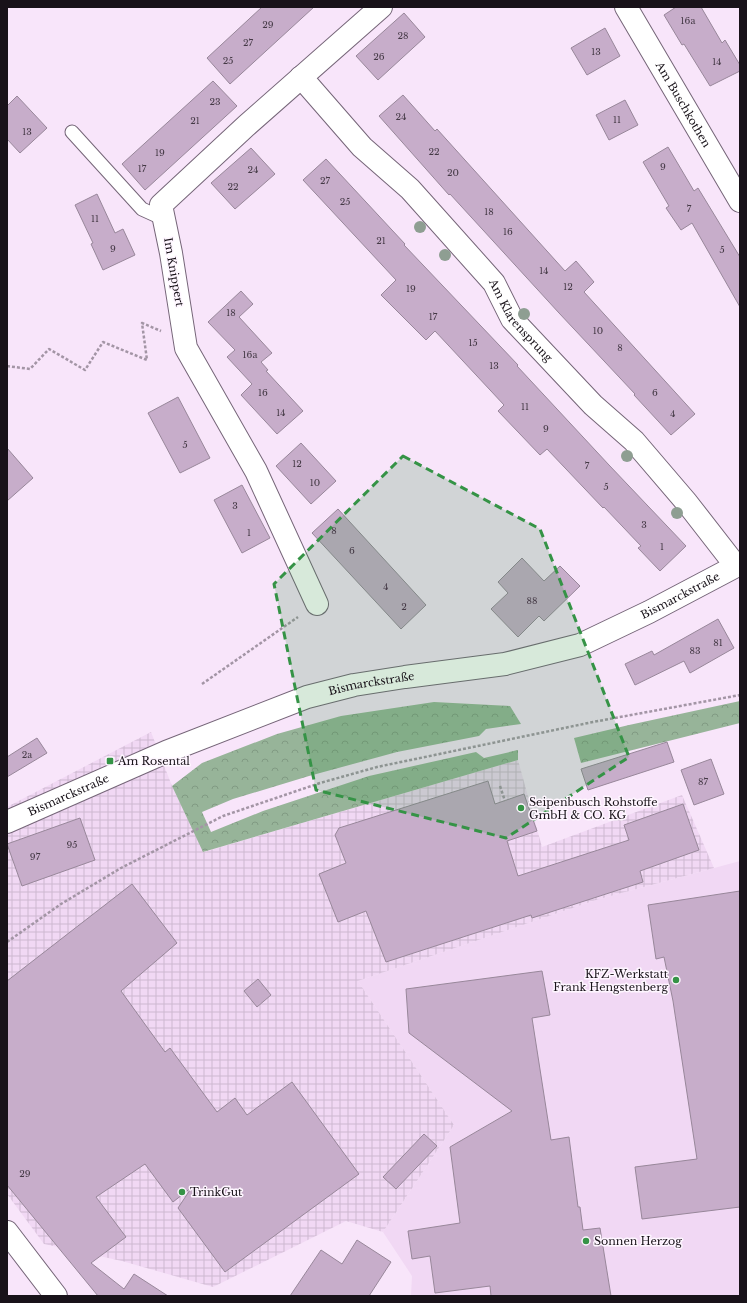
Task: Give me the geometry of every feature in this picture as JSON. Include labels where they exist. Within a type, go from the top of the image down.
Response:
[{"type":"street","name":"Im Knippert","points":[[317,604],[256,471],[186,348],[171,253],[161,205],[301,77],[381,7]]},
{"type":"street","name":"Am Buschkothen","points":[[626,7],[740,201]]},
{"type":"street","name":"Am Klarensprung","points":[[301,77],[362,147],[410,189],[494,283],[512,319],[593,405],[634,442],[738,565]]},
{"type":"street","name":"Bismarckstraße","points":[[7,822],[166,752],[307,697],[354,685],[505,664],[580,645],[649,612],[738,565]]},
{"type":"street","points":[[7,1232],[56,1296]]},
{"type":"lane","points":[[72,132],[142,208],[164,219]]},
{"type":"path","points":[[7,366],[30,369],[49,349],[85,370],[103,342],[147,360],[142,324],[178,339],[183,329]]},
{"type":"path","points":[[202,684],[317,604]]},
{"type":"path","points":[[7,942],[61,904],[121,868],[223,816],[320,783],[377,767],[593,722],[740,695]]},
{"type":"path","points":[[500,786],[505,801]]},
{"type":"highlighted area","points":[[403,456],[540,529],[629,757],[506,838],[316,790],[274,584]]},
{"type":"shaded area","points":[[151,732],[172,786],[204,852],[518,760],[542,847],[682,795],[714,868],[596,900],[358,981],[454,1125],[383,1232],[346,1221],[213,1287],[122,1261],[44,1244],[7,1194],[7,807]]},
{"type":"shaded area","points":[[740,861],[740,1296],[411,1296],[412,1276],[383,1232],[454,1125],[358,981],[596,900]]},
{"type":"green space","points":[[740,701],[740,723],[581,763],[574,738]]},
{"type":"green space","points":[[434,702],[510,706],[521,724],[486,729],[479,736],[397,752],[233,799],[202,812],[211,832],[263,811],[369,776],[476,752],[484,758],[518,750],[518,760],[203,852],[172,786],[202,763],[277,734],[341,716]]},
{"type":"building","points":[[262,7],[314,7],[230,84],[207,58]]},
{"type":"building","points":[[676,7],[701,7],[722,43],[725,40],[740,65],[740,71],[710,86],[684,44],[682,45],[664,15]]},
{"type":"building","points":[[404,13],[425,37],[378,80],[356,56]]},
{"type":"building","points":[[605,28],[620,56],[587,75],[571,48]]},
{"type":"building","points":[[213,81],[237,106],[145,190],[122,164]]},
{"type":"building","points":[[403,95],[435,131],[437,129],[565,271],[576,261],[594,282],[584,292],[695,414],[671,435],[450,194],[449,195],[379,116]]},
{"type":"building","points":[[17,96],[47,128],[20,153],[7,139],[7,106]]},
{"type":"building","points":[[625,100],[638,125],[609,140],[596,115]]},
{"type":"building","points":[[668,147],[694,191],[698,188],[740,257],[740,307],[692,223],[681,230],[666,208],[669,206],[643,162]]},
{"type":"building","points":[[251,148],[275,174],[235,209],[211,183]]},
{"type":"building","points":[[326,159],[405,244],[404,245],[686,546],[660,571],[638,548],[641,546],[547,449],[540,455],[498,411],[504,405],[435,331],[426,340],[381,295],[396,280],[303,180]]},
{"type":"building","points":[[97,194],[115,233],[123,229],[135,255],[103,270],[91,244],[93,243],[75,205]]},
{"type":"building","points":[[241,291],[253,304],[239,317],[272,353],[261,362],[268,370],[266,371],[303,411],[277,434],[241,395],[252,384],[227,357],[235,350],[208,322]]},
{"type":"building","points":[[178,397],[210,458],[180,473],[148,413]]},
{"type":"building","points":[[301,443],[336,481],[311,504],[276,466]]},
{"type":"building","points":[[7,448],[33,478],[7,501]]},
{"type":"building","points":[[242,485],[270,538],[242,553],[214,500]]},
{"type":"building","points":[[338,509],[426,605],[401,629],[312,533]]},
{"type":"building","points":[[522,558],[544,581],[560,566],[580,586],[544,621],[539,616],[518,637],[491,609],[508,593],[498,582]]},
{"type":"building","points":[[718,619],[734,648],[690,673],[684,661],[635,685],[625,664],[652,651],[654,655]]},
{"type":"building","points":[[37,738],[47,753],[7,777],[7,757]]},
{"type":"building","points":[[667,742],[674,762],[588,790],[581,769]]},
{"type":"building","points":[[711,759],[724,794],[694,805],[681,770]]},
{"type":"building","points":[[488,781],[495,804],[524,794],[537,831],[507,841],[518,876],[629,840],[624,825],[683,804],[699,850],[640,871],[643,882],[532,918],[531,915],[386,962],[366,911],[338,922],[319,874],[346,863],[335,835],[339,828]]},
{"type":"building","points":[[80,818],[95,860],[22,886],[7,844]]},
{"type":"building","points":[[132,884],[177,943],[121,991],[165,1052],[170,1048],[217,1112],[235,1098],[247,1115],[292,1082],[359,1174],[225,1272],[178,1208],[192,1187],[173,1202],[145,1164],[96,1197],[126,1237],[91,1263],[124,1289],[134,1274],[168,1296],[98,1296],[7,1185],[7,981]]},
{"type":"building","points":[[740,891],[740,1207],[642,1219],[635,1167],[697,1159],[673,1001],[664,957],[656,959],[648,905]]},
{"type":"building","points":[[542,971],[550,1015],[532,1018],[551,1140],[569,1137],[578,1207],[580,1207],[583,1230],[600,1228],[611,1296],[491,1296],[490,1286],[435,1293],[430,1256],[412,1259],[408,1231],[460,1223],[450,1147],[512,1111],[409,1033],[406,989]]},
{"type":"building","points":[[258,979],[271,995],[257,1007],[244,991]]},
{"type":"building","points":[[424,1134],[437,1146],[396,1189],[383,1177]]},
{"type":"building","points":[[357,1240],[391,1262],[369,1296],[290,1296],[321,1250],[342,1264]]},
{"type":"place","name":"Am Rosental","points":[[110,761]]},
{"type":"place","name":"Seipenbusch Rohstoffe GmbH & CO. KG","points":[[521,808]]},
{"type":"place","name":"KFZ-Werkstatt Frank Hengstenberg","points":[[676,980]]},
{"type":"place","name":"TrinkGut","points":[[182,1192]]},
{"type":"place","name":"Sonnen Herzog","points":[[586,1241]]}]
